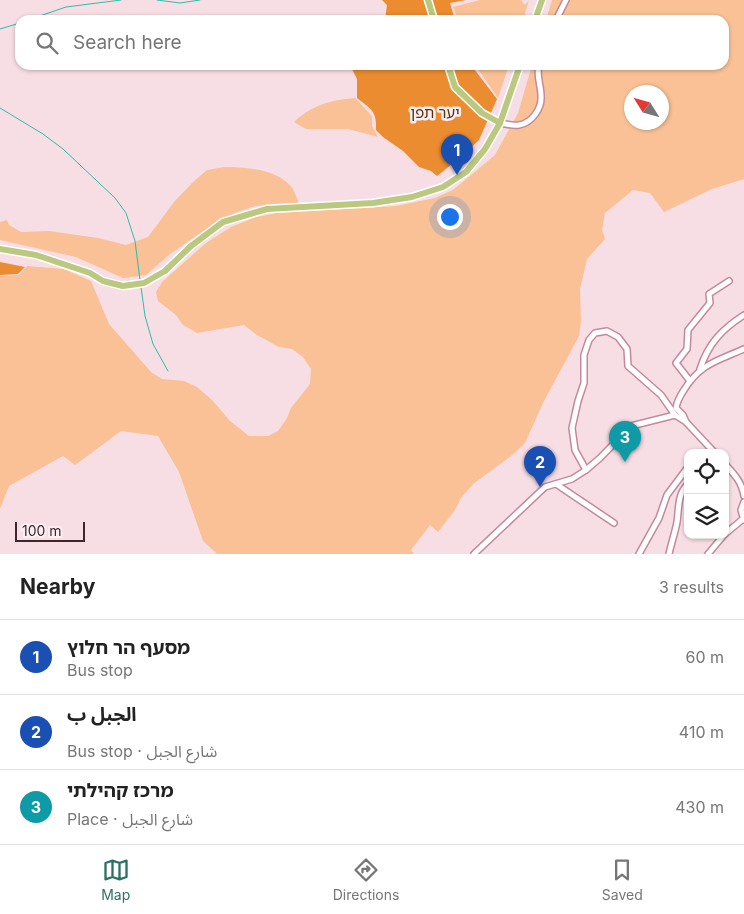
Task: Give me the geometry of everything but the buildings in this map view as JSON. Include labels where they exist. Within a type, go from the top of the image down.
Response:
[{"type":"main road","points":[[428,0],[432,15]]},
{"type":"main road","points":[[537,15],[542,0]]},
{"type":"main road","points":[[450,70],[455,86],[482,113],[500,122]]},
{"type":"main road","points":[[0,249],[36,255],[90,273],[102,281],[123,286],[144,283],[165,271],[191,246],[223,222],[267,209],[373,203],[412,197],[443,187],[466,172],[477,160],[500,122],[518,70]]},
{"type":"street","points":[[558,15],[566,0]]},
{"type":"street","points":[[500,122],[516,125],[522,124],[536,114],[542,98],[538,70]]},
{"type":"street","points":[[690,380],[676,363],[687,349],[688,330],[710,303],[708,294],[729,281]]},
{"type":"street","points":[[700,370],[705,353],[725,328],[744,315]]},
{"type":"street","points":[[586,470],[575,450],[572,428],[584,382],[584,355],[589,340],[595,333],[607,331],[618,337],[627,349],[628,366],[661,395],[675,415],[686,422],[711,449]]},
{"type":"street","points":[[686,422],[676,408],[677,402],[690,380],[705,366],[744,349]]},
{"type":"street","points":[[474,554],[545,486],[572,479],[586,470],[631,426],[675,415]]},
{"type":"street","points":[[729,468],[743,487],[744,496]]},
{"type":"street","points":[[639,554],[659,518],[667,495],[684,473]]},
{"type":"street","points":[[556,484],[614,523]]},
{"type":"street","points":[[668,554],[684,488]]},
{"type":"street","points":[[729,532],[744,519],[741,510],[744,502]]},
{"type":"street","points":[[708,554],[721,539]]},
{"type":"shaded area","points":[[480,0],[521,0],[525,5],[529,0],[524,15],[456,15],[453,7]]},
{"type":"shaded area","points":[[552,0],[744,0],[744,179],[712,189],[664,212],[650,193],[633,190],[605,213],[602,230],[605,239],[587,259],[580,289],[581,321],[579,336],[544,401],[525,443],[511,456],[473,484],[438,532],[430,525],[411,550],[414,554],[217,554],[203,541],[179,472],[158,436],[121,431],[75,465],[63,456],[9,486],[0,509],[0,276],[19,275],[27,266],[64,269],[91,281],[109,324],[151,372],[162,379],[184,381],[197,387],[213,401],[230,421],[249,436],[268,436],[278,431],[291,408],[310,384],[311,369],[303,357],[292,349],[279,347],[257,335],[244,325],[197,333],[183,325],[176,315],[158,301],[156,292],[162,282],[206,243],[231,227],[256,217],[277,213],[396,206],[435,198],[453,190],[495,155],[518,113],[531,70],[729,70],[729,15],[548,15]]},
{"type":"shaded area","points":[[478,70],[507,70],[498,98]]},
{"type":"shaded area","points":[[355,98],[372,116],[372,126],[378,137],[348,129],[306,129],[294,122],[308,111],[322,104]]},
{"type":"shaded area","points":[[224,167],[261,170],[271,173],[287,182],[293,189],[299,203],[255,206],[235,213],[208,228],[170,254],[146,275],[123,278],[76,257],[0,240],[0,222],[7,220],[9,225],[21,232],[49,231],[98,238],[126,245],[148,237],[174,202],[207,170]]},
{"type":"green space","points":[[382,0],[466,0],[450,3],[454,15],[386,15],[387,5]]},
{"type":"green space","name":"יער תפן","points":[[352,70],[475,70],[497,99],[479,140],[437,176],[431,171],[419,167],[403,151],[376,130],[374,114],[357,98],[357,79]]},
{"type":"green space","points":[[0,262],[25,267],[18,274],[0,275]]},
{"type":"waterway","points":[[43,15],[66,7],[121,0]]},
{"type":"waterway","points":[[157,0],[180,3],[200,0]]},
{"type":"waterway","points":[[0,29],[15,24]]},
{"type":"waterway","points":[[0,108],[43,134],[63,149],[115,198],[126,213],[135,241],[140,280]]},
{"type":"waterway","points":[[141,287],[145,316],[153,344],[168,371]]},
{"type":"place","name":"מסעף הר חלוץ","points":[[457,175]]},
{"type":"place","name":"מרכז קהילתי","points":[[625,462]]},
{"type":"place","name":"الجبل ب","points":[[540,487]]}]
